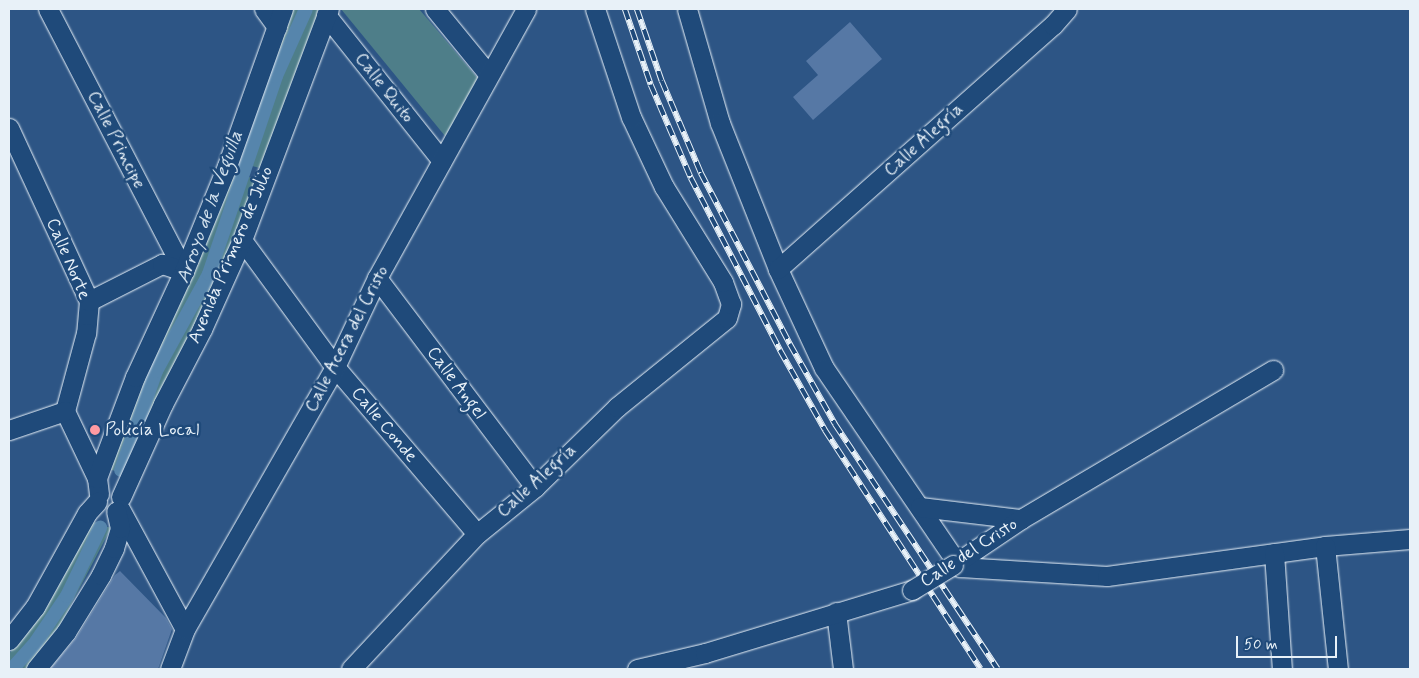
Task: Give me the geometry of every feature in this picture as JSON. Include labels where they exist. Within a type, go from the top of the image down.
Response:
[{"type":"street","name":"Calle Principe","points":[[48,9],[184,271]]},
{"type":"street","points":[[264,9],[277,27]]},
{"type":"street","points":[[9,640],[35,606],[98,491],[134,377],[184,271],[226,166],[283,9]]},
{"type":"street","points":[[435,9],[490,75]]},
{"type":"street","name":"Calle Acera del Cristo","points":[[170,669],[185,629],[335,367],[377,278],[526,9]]},
{"type":"street","name":"Calle Alegría","points":[[351,669],[477,534],[535,487],[617,407],[727,318],[731,304],[723,282],[664,187],[631,117],[595,9]]},
{"type":"street","points":[[687,9],[720,123],[778,269],[824,368],[920,508],[955,564],[960,567],[1107,576],[1325,546],[1410,539]]},
{"type":"street","name":"Calle Alegría","points":[[778,269],[1053,25],[1067,9]]},
{"type":"street","name":"Calle Quito","points":[[328,12],[442,161]]},
{"type":"street","name":"Avenida Primero de Julio","points":[[36,669],[66,632],[101,575],[114,548],[120,528],[119,505],[162,404],[202,329],[242,240],[328,12]]},
{"type":"street","name":"Calle Norte","points":[[9,128],[89,301],[86,333],[65,411]]},
{"type":"street","name":"Calle Conde","points":[[242,240],[335,367],[477,534]]},
{"type":"street","points":[[89,301],[162,264],[184,271]]},
{"type":"street","name":"Calle Angel","points":[[377,278],[535,487]]},
{"type":"street","name":"Calle del Cristo","points":[[637,669],[707,661],[836,612],[912,590],[955,564],[1021,519],[1273,370]]},
{"type":"street","points":[[9,429],[65,411],[98,491],[104,512],[119,505],[185,629]]},
{"type":"street","points":[[920,508],[1021,519]]},
{"type":"street","points":[[1325,546],[1338,669]]},
{"type":"street","points":[[1274,553],[1282,669]]},
{"type":"street","points":[[836,612],[843,669]]},
{"type":"green space","points":[[291,9],[321,9],[268,170],[229,160]]},
{"type":"green space","points":[[341,9],[419,9],[481,82],[445,136]]},
{"type":"green space","points":[[230,173],[259,179],[139,479],[106,468]]},
{"type":"green space","points":[[90,521],[111,528],[54,637],[30,669],[9,669],[9,654],[45,606]]},
{"type":"building","points":[[850,22],[882,59],[813,120],[793,97],[818,75],[806,61]]},
{"type":"building","points":[[120,571],[166,618],[172,629],[158,669],[50,669],[76,638],[115,575]]},
{"type":"waterway","name":"Arroyo de la Veguilla","points":[[121,470],[156,371],[209,274],[276,76],[306,9]]},
{"type":"waterway","name":"Arroyo de la Veguilla","points":[[12,669],[36,642],[67,596],[100,528]]},
{"type":"railway","points":[[625,9],[651,85],[691,178],[780,350],[825,430],[981,669]]},
{"type":"railway","points":[[637,9],[662,81],[701,173],[790,344],[835,424],[998,669]]},
{"type":"place","name":"Policía Local","points":[[95,430]]}]
